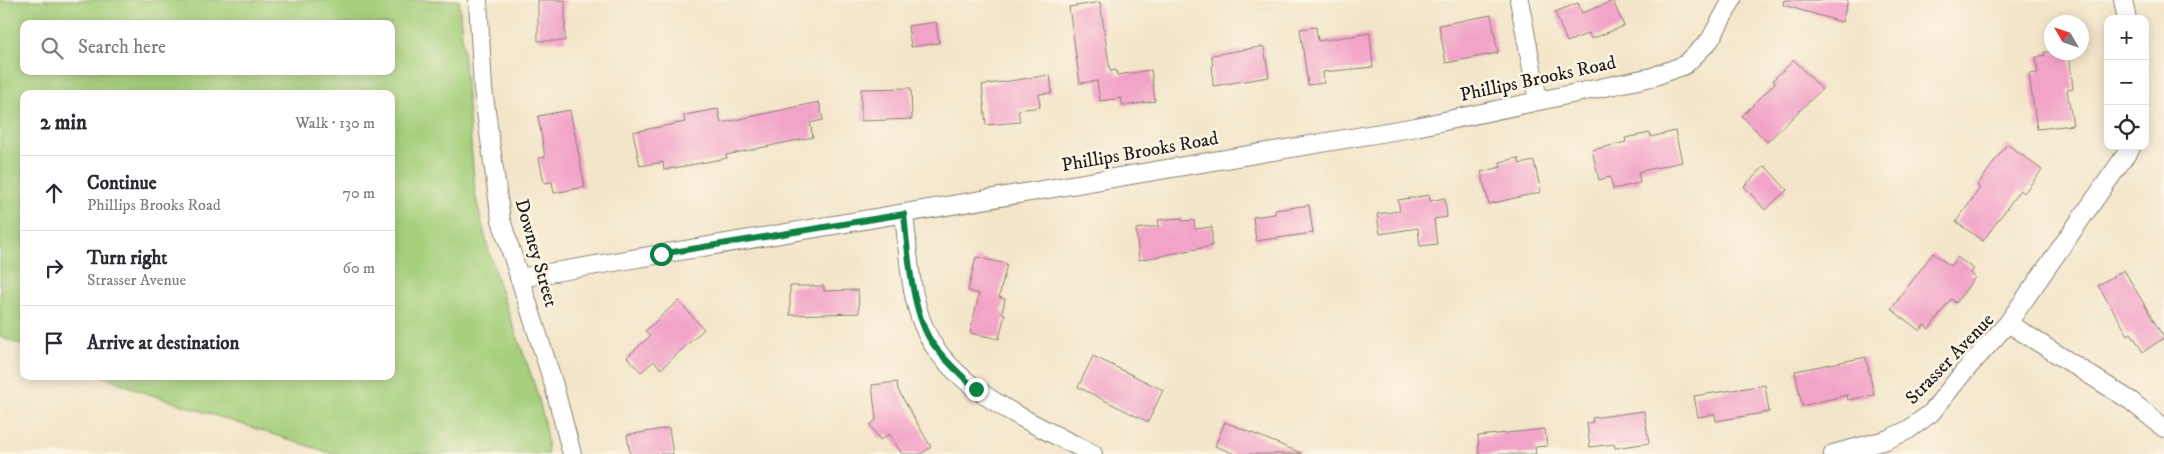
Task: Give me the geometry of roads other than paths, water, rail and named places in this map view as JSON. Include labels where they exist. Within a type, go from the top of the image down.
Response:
[{"type":"street","name":"Downey Street","points":[[478,0],[484,89],[501,220],[553,382],[572,454]]},
{"type":"street","points":[[1520,0],[1538,100]]},
{"type":"street","name":"Phillips Brooks Road","points":[[520,278],[1416,127],[1652,77],[1685,65],[1710,40],[1732,0]]},
{"type":"street","points":[[2123,0],[2126,15]]},
{"type":"street","points":[[2008,323],[2129,150]]},
{"type":"street","points":[[904,214],[913,285],[921,316],[932,343],[976,389],[1003,408],[1093,454]]},
{"type":"street","name":"Strasser Avenue","points":[[1833,454],[1886,440],[1908,430],[1931,413],[2008,323],[2131,401],[2164,428]]}]
